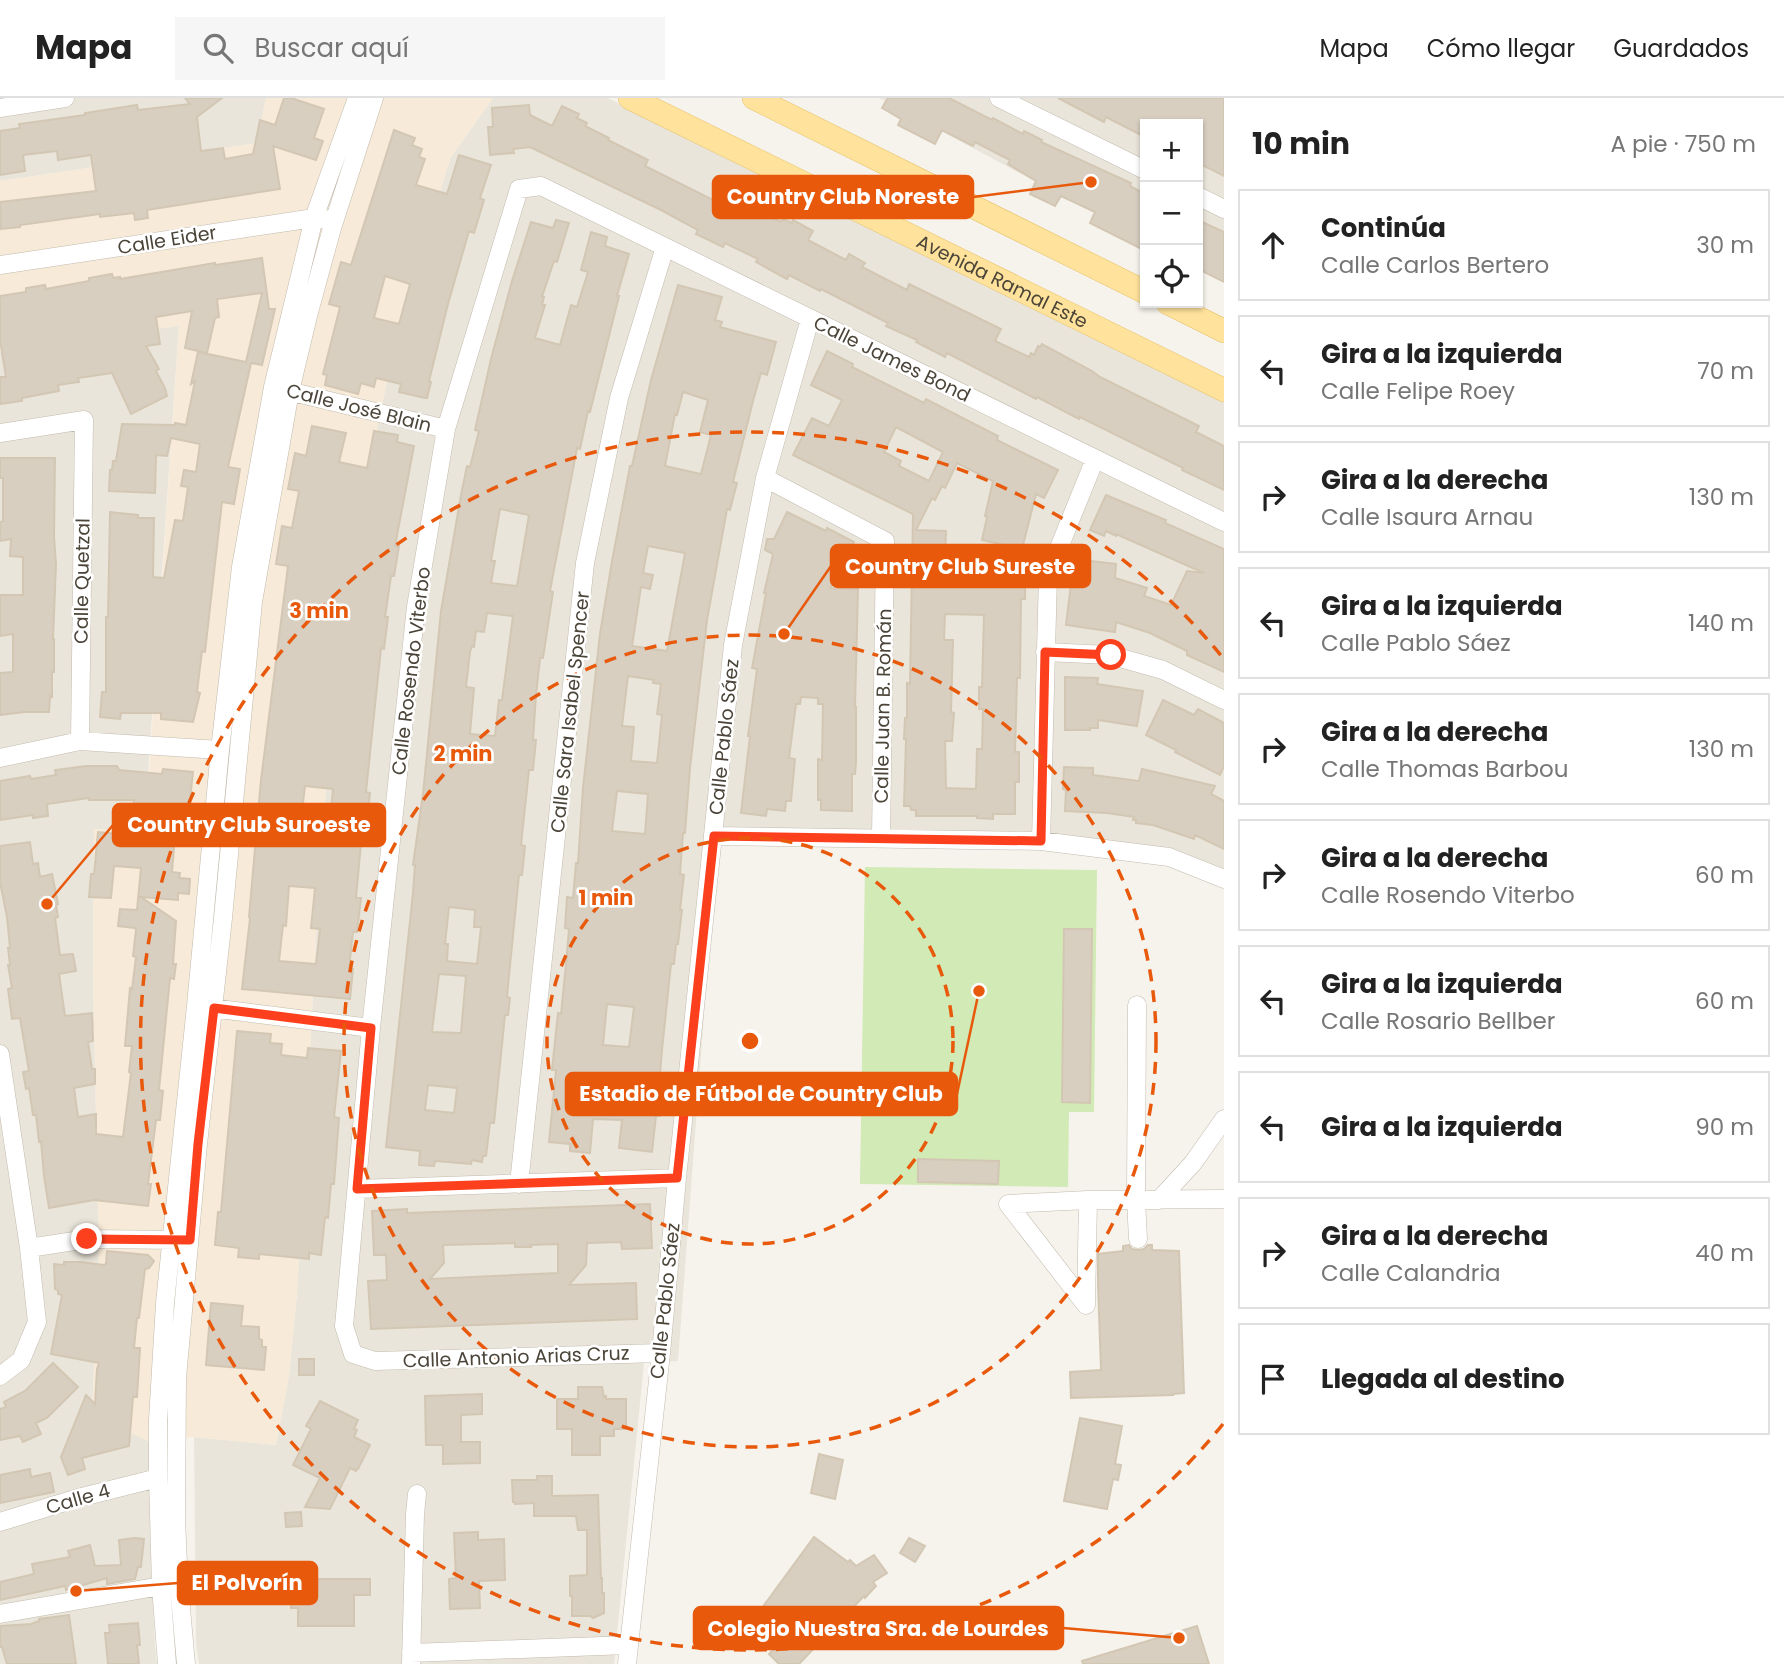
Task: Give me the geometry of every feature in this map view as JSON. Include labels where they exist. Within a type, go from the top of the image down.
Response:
[{"type":"main road","name":"Avenida Ramal Este","points":[[630,98],[1224,390]]},
{"type":"main road","points":[[754,98],[1140,290]]},
{"type":"main road","points":[[1178,308],[1224,331]]},
{"type":"street","points":[[0,108],[65,98]]},
{"type":"street","points":[[186,1664],[177,1533],[177,1378],[198,1144],[220,750],[241,567],[282,389],[314,218],[357,98]]},
{"type":"street","points":[[167,1664],[161,1586],[158,1478],[164,1316],[172,1239],[205,1007],[253,602],[282,389],[309,312],[374,98]]},
{"type":"street","points":[[999,98],[1140,168]]},
{"type":"street","name":"Calle Rosendo Viterbo","points":[[372,1359],[354,1354],[344,1326],[371,1028],[416,607],[446,429],[519,189],[541,186],[560,195]]},
{"type":"street","name":"Calle James Bond","points":[[560,195],[1224,523]]},
{"type":"street","points":[[1203,198],[1224,209]]},
{"type":"street","name":"Calle Eider","points":[[0,265],[314,218],[335,220]]},
{"type":"street","name":"Calle Sara Isabel Spencer","points":[[519,1184],[586,563],[619,398],[664,247]]},
{"type":"street","name":"Calle Pablo Sáez","points":[[627,1664],[733,645],[765,478],[810,320]]},
{"type":"street","name":"Calle José Blain","points":[[282,389],[446,429]]},
{"type":"street","name":"Calle Quetzal","points":[[0,433],[84,421],[80,741]]},
{"type":"street","points":[[1041,841],[1048,575],[1095,458]]},
{"type":"street","name":"Calle Juan B. Román","points":[[765,478],[885,541],[881,839]]},
{"type":"street","points":[[1045,652],[1111,655],[1163,670],[1224,700]]},
{"type":"street","points":[[0,758],[80,741],[220,750]]},
{"type":"street","points":[[714,836],[1041,841],[1169,856],[1224,879]]},
{"type":"street","points":[[1137,1005],[1136,1200],[1139,1239]]},
{"type":"street","points":[[205,1007],[371,1028]]},
{"type":"street","points":[[0,1054],[29,1248],[37,1322],[21,1360],[0,1376]]},
{"type":"street","points":[[1159,1200],[1192,1163],[1224,1119]]},
{"type":"street","points":[[357,1189],[677,1178]]},
{"type":"street","points":[[1088,1200],[1086,1305],[1008,1204],[1088,1200],[1224,1199]]},
{"type":"street","points":[[29,1248],[87,1239],[190,1240]]},
{"type":"street","name":"Calle Antonio Arias Cruz","points":[[372,1359],[661,1353]]},
{"type":"street","name":"Calle 4","points":[[0,1522],[78,1498],[158,1478]]},
{"type":"street","points":[[417,1494],[411,1659],[628,1645]]},
{"type":"street","points":[[0,1614],[161,1586]]},
{"type":"shaded area","points":[[0,98],[266,98],[257,143],[0,181]]},
{"type":"shaded area","points":[[266,98],[493,98],[451,157],[402,307],[362,504],[322,825],[297,1293],[289,1376],[276,1445],[194,1437],[150,1442],[92,1415],[99,1252],[93,976],[94,829],[145,832],[179,326],[0,352],[0,181],[257,143]]},
{"type":"shaded area","points":[[493,98],[608,98],[1224,394],[1224,883],[1169,857],[1022,841],[717,842],[678,1361],[644,1363],[614,1664],[199,1664],[196,1644],[194,1437],[276,1445],[289,1376],[297,1293],[322,825],[362,504],[402,307],[451,157]]},
{"type":"shaded area","points":[[879,98],[1224,98],[1224,282],[1203,271],[1203,119],[1140,119],[1140,237]]},
{"type":"shaded area","points":[[179,325],[144,832],[94,829],[93,976],[99,1252],[92,1414],[150,1442],[150,1535],[157,1664],[0,1664],[0,352]]},
{"type":"green space","points":[[865,867],[1097,870],[1094,1112],[1069,1112],[1068,1187],[860,1184]]},
{"type":"building","points":[[185,98],[222,98],[197,117],[201,151],[223,148],[225,159],[253,154],[260,120],[275,125],[284,98],[324,109],[314,138],[323,141],[316,160],[273,146],[280,189],[147,210],[148,218],[135,220],[134,213],[100,217],[100,214],[1,229],[0,202],[96,191],[91,155],[58,160],[57,151],[23,155],[25,171],[0,175],[0,131],[20,128],[19,124],[137,105],[138,110],[190,104]]},
{"type":"building","points":[[888,98],[949,98],[1131,183],[1130,186],[1140,191],[1140,248],[1090,223],[1095,212],[1061,196],[1055,206],[1030,194],[1036,181],[1008,164],[1010,160],[975,142],[973,146],[942,130],[935,144],[898,125],[901,119],[882,108]]},
{"type":"building","points":[[1058,98],[1224,98],[1224,176],[1203,166],[1203,119],[1140,119],[1140,134],[1106,117],[1104,122]]},
{"type":"building","points":[[529,105],[530,115],[552,126],[562,106],[579,114],[577,118],[587,123],[585,126],[648,160],[645,166],[713,200],[717,193],[781,222],[783,219],[792,223],[793,220],[813,231],[808,240],[846,260],[849,254],[865,263],[862,267],[907,290],[909,284],[1001,329],[995,341],[1029,357],[1031,353],[1034,355],[1042,344],[1100,377],[1199,426],[1196,432],[1224,446],[1224,490],[947,353],[945,357],[886,326],[888,323],[821,289],[820,291],[789,275],[787,279],[756,262],[758,259],[725,243],[723,247],[696,234],[698,230],[661,210],[530,147],[513,149],[514,153],[490,155],[488,127],[493,127],[492,108]]},
{"type":"building","points":[[394,130],[415,138],[412,145],[422,149],[419,157],[425,159],[416,185],[447,194],[459,155],[491,165],[480,198],[484,200],[474,233],[469,231],[448,304],[427,398],[399,392],[401,384],[376,378],[374,387],[361,383],[358,394],[325,385],[327,375],[323,374],[340,307],[329,304],[341,262],[351,265]],"holes":[[[385,276],[410,284],[399,324],[374,318]]]},
{"type":"building","points":[[556,220],[569,223],[542,297],[542,305],[545,305],[535,338],[560,345],[571,305],[577,307],[588,272],[581,270],[591,232],[607,237],[605,246],[629,254],[590,412],[588,411],[580,449],[577,448],[550,591],[553,592],[543,658],[540,658],[533,740],[536,740],[533,770],[529,770],[521,845],[525,846],[522,875],[519,875],[507,997],[510,998],[508,1015],[505,1015],[494,1123],[490,1123],[486,1156],[483,1156],[482,1162],[472,1160],[471,1164],[435,1161],[434,1166],[419,1165],[420,1151],[386,1147],[441,611],[467,466],[470,467],[479,431],[475,430],[512,281],[531,222],[553,228]],"holes":[[[500,509],[529,515],[517,586],[491,583],[495,561],[491,561]],[[487,613],[513,616],[495,736],[470,734],[474,688],[466,687],[470,652],[472,646],[474,647],[476,631],[484,632]],[[449,907],[475,910],[474,927],[481,927],[477,964],[447,961],[448,944],[445,944]],[[439,974],[466,976],[461,1033],[432,1032]],[[428,1085],[457,1088],[454,1113],[425,1110]]]},
{"type":"building","points":[[1203,222],[1224,232],[1224,282],[1203,272]]},
{"type":"building","points":[[262,258],[269,309],[275,309],[262,365],[251,363],[228,467],[240,469],[234,504],[222,502],[205,652],[202,651],[197,692],[200,693],[193,722],[161,719],[161,713],[121,713],[120,719],[100,717],[102,692],[106,692],[110,512],[138,515],[138,518],[154,518],[153,577],[164,578],[175,520],[183,521],[188,487],[181,486],[184,470],[196,472],[200,444],[171,438],[167,456],[156,455],[155,493],[109,491],[110,470],[113,461],[116,461],[122,424],[186,425],[198,352],[246,362],[262,293],[217,299],[219,317],[215,318],[207,353],[185,348],[192,311],[156,317],[160,344],[146,346],[159,369],[156,371],[167,396],[131,414],[112,373],[78,378],[79,382],[58,385],[59,391],[0,404],[0,377],[6,377],[0,340],[0,296],[26,292],[26,288],[45,285],[46,289],[112,274],[113,278],[120,279]]},
{"type":"building","points":[[678,285],[722,297],[715,320],[722,322],[720,327],[776,342],[767,375],[761,373],[753,401],[733,482],[737,483],[730,510],[727,509],[707,620],[683,833],[680,874],[684,875],[682,910],[674,964],[671,964],[659,1085],[663,1086],[660,1116],[656,1116],[652,1152],[619,1148],[622,1120],[593,1119],[590,1153],[570,1151],[570,1144],[549,1142],[556,1070],[552,1070],[566,964],[569,929],[565,928],[567,897],[573,898],[578,863],[583,788],[600,634],[630,466]],"holes":[[[683,392],[708,400],[700,432],[711,435],[701,474],[665,466],[675,414],[677,415]],[[648,546],[685,553],[667,651],[632,646],[641,587],[650,589],[653,575],[643,573]],[[628,676],[654,680],[653,683],[661,684],[657,714],[662,715],[657,763],[631,761],[634,727],[622,726]],[[617,791],[648,794],[645,834],[612,831]],[[607,1004],[634,1007],[629,1047],[603,1045]]]},
{"type":"building","points":[[827,351],[853,364],[852,367],[924,403],[926,399],[998,436],[997,440],[1058,470],[1044,498],[1036,494],[1022,549],[982,540],[993,481],[957,463],[945,488],[942,486],[935,500],[932,498],[916,530],[946,531],[945,562],[1019,563],[1018,567],[1025,567],[1025,599],[1021,599],[1020,678],[1017,678],[1015,752],[1019,752],[1019,782],[1015,782],[1015,814],[993,814],[993,819],[977,816],[916,816],[916,810],[904,806],[905,718],[907,683],[910,684],[913,514],[793,455],[812,418],[829,426],[842,400],[811,385]],"holes":[[[896,427],[943,452],[929,481],[899,466],[901,461],[884,452]],[[945,614],[984,615],[982,687],[979,687],[979,709],[983,709],[982,749],[977,749],[976,789],[946,788],[945,741],[952,741],[954,713],[951,712],[953,640],[944,640]]]},
{"type":"building","points":[[312,426],[346,433],[339,462],[367,468],[374,431],[398,435],[397,442],[414,446],[395,546],[399,546],[385,617],[388,617],[384,649],[381,648],[366,792],[370,793],[367,821],[363,821],[356,898],[361,898],[357,932],[353,932],[349,968],[353,969],[350,999],[242,989],[261,780],[288,566],[276,564],[282,526],[292,528],[299,491],[288,489],[295,453],[306,456]],"holes":[[[305,786],[333,789],[330,823],[301,820]],[[289,886],[315,888],[311,928],[320,929],[316,964],[279,961],[283,925],[286,926]]]},
{"type":"building","points":[[0,458],[55,458],[54,672],[49,712],[0,715],[0,673],[13,672],[13,634],[0,636],[0,595],[23,595],[23,557],[10,556],[11,539],[0,541],[3,478],[0,478]]},
{"type":"building","points":[[1106,495],[1166,520],[1165,523],[1224,549],[1224,672],[1187,655],[1187,651],[1150,633],[1116,622],[1115,632],[1066,625],[1074,559],[1116,564],[1115,578],[1147,588],[1144,596],[1171,605],[1187,571],[1204,573],[1116,534],[1106,531],[1104,536],[1090,530]]},
{"type":"building","points":[[787,512],[854,542],[830,588],[858,589],[856,762],[855,774],[852,774],[852,811],[821,810],[821,800],[818,800],[818,759],[822,760],[823,704],[818,704],[818,698],[801,697],[800,704],[796,704],[789,758],[795,759],[791,801],[786,801],[785,811],[767,809],[766,816],[741,813],[757,669],[752,668],[773,554],[765,550],[767,539],[774,539]]},
{"type":"building","points":[[1065,677],[1098,678],[1097,684],[1143,691],[1137,726],[1098,720],[1098,728],[1065,730]]},
{"type":"building","points":[[1163,700],[1194,715],[1198,709],[1224,723],[1224,766],[1220,775],[1146,735]]},
{"type":"building","points":[[117,766],[119,770],[162,774],[163,769],[193,772],[186,837],[175,836],[172,872],[180,873],[179,878],[190,879],[189,894],[178,893],[178,900],[141,897],[176,921],[173,964],[176,964],[174,979],[170,978],[159,1090],[163,1091],[160,1120],[156,1120],[148,1206],[94,1200],[49,1208],[41,1141],[39,1142],[36,1115],[33,1115],[29,1088],[26,1089],[23,1072],[29,1071],[20,1018],[12,1019],[8,989],[12,988],[8,965],[10,948],[0,882],[0,846],[30,842],[33,864],[38,863],[40,877],[52,874],[58,904],[58,917],[55,918],[60,955],[73,954],[76,971],[59,974],[65,1016],[92,1013],[93,1041],[88,1042],[92,1069],[95,1069],[95,1084],[74,1088],[78,1117],[96,1114],[96,1134],[123,1137],[131,1073],[132,1046],[125,1046],[130,988],[132,989],[136,957],[133,956],[136,930],[118,926],[120,909],[137,910],[141,868],[114,866],[111,898],[89,897],[98,832],[130,835],[134,800],[89,798],[47,804],[48,816],[33,818],[33,815],[0,820],[0,781],[56,775],[55,770]]},
{"type":"building","points":[[1064,767],[1093,768],[1093,775],[1139,781],[1142,769],[1215,786],[1211,794],[1224,801],[1224,849],[1195,835],[1194,839],[1153,825],[1136,823],[1134,817],[1065,811]]},
{"type":"building","points":[[1064,929],[1092,929],[1090,1103],[1062,1102]]},
{"type":"building","points":[[237,1031],[271,1034],[270,1043],[282,1044],[281,1055],[307,1058],[308,1048],[341,1051],[334,1117],[339,1118],[334,1184],[331,1184],[321,1255],[309,1253],[309,1259],[259,1254],[259,1259],[238,1257],[239,1248],[215,1245],[218,1212],[221,1212]]},
{"type":"building","points":[[918,1159],[999,1161],[998,1184],[918,1182]]},
{"type":"building","points":[[650,1204],[652,1248],[622,1249],[621,1242],[587,1243],[586,1265],[569,1285],[636,1283],[637,1319],[371,1329],[368,1281],[387,1280],[386,1255],[374,1255],[372,1211],[407,1209],[407,1213]],"holes":[[[515,1243],[515,1247],[558,1244],[558,1273],[430,1279],[444,1263],[443,1245]]]},
{"type":"building","points":[[1129,1245],[1138,1250],[1152,1245],[1152,1250],[1179,1251],[1184,1393],[1071,1398],[1070,1372],[1101,1370],[1098,1254],[1123,1251],[1123,1246]]},
{"type":"building","points":[[107,1251],[148,1255],[154,1261],[145,1269],[137,1318],[134,1348],[140,1348],[137,1397],[133,1397],[129,1446],[82,1458],[85,1469],[68,1475],[61,1457],[86,1395],[95,1404],[99,1363],[51,1354],[62,1295],[55,1289],[54,1264],[81,1262],[104,1265]]},
{"type":"building","points":[[211,1303],[243,1306],[241,1326],[259,1327],[259,1339],[262,1340],[262,1347],[266,1347],[264,1370],[206,1365]]},
{"type":"building","points":[[299,1359],[314,1359],[314,1375],[299,1375]]},
{"type":"building","points":[[53,1363],[78,1387],[47,1418],[36,1423],[41,1434],[23,1442],[20,1436],[0,1440],[0,1409],[6,1407],[4,1402],[25,1391]]},
{"type":"building","points":[[578,1387],[602,1387],[606,1399],[626,1399],[626,1429],[614,1429],[614,1436],[600,1436],[600,1455],[572,1455],[572,1429],[557,1429],[557,1399],[578,1399]]},
{"type":"building","points":[[482,1394],[482,1414],[461,1415],[461,1442],[480,1442],[480,1463],[443,1464],[443,1445],[426,1445],[425,1396]]},
{"type":"building","points":[[320,1401],[358,1420],[354,1437],[370,1445],[358,1469],[356,1471],[350,1468],[330,1509],[305,1507],[320,1478],[293,1465],[311,1429],[306,1426]]},
{"type":"building","points":[[1080,1418],[1122,1426],[1115,1464],[1121,1465],[1118,1480],[1113,1479],[1107,1509],[1064,1501]]},
{"type":"building","points":[[819,1454],[843,1460],[835,1499],[811,1493]]},
{"type":"building","points":[[30,1469],[31,1477],[50,1473],[54,1492],[0,1503],[0,1475]]},
{"type":"building","points":[[537,1476],[552,1476],[552,1496],[598,1495],[604,1613],[593,1618],[572,1616],[570,1596],[570,1576],[587,1575],[587,1530],[578,1530],[576,1516],[534,1516],[534,1503],[513,1502],[512,1480],[537,1480]]},
{"type":"building","points":[[301,1512],[302,1526],[286,1527],[285,1513]]},
{"type":"building","points":[[478,1532],[478,1540],[504,1539],[505,1580],[479,1581],[480,1608],[450,1609],[449,1579],[456,1578],[454,1533]]},
{"type":"building","points":[[814,1537],[856,1566],[874,1555],[887,1573],[873,1582],[876,1586],[799,1664],[779,1664],[769,1654],[781,1642],[777,1637],[784,1629],[759,1612]]},
{"type":"building","points":[[909,1538],[925,1546],[915,1562],[900,1553]]},
{"type":"building","points":[[144,1539],[141,1567],[138,1567],[135,1579],[107,1584],[107,1578],[66,1590],[65,1586],[0,1600],[0,1582],[34,1574],[32,1564],[70,1557],[68,1551],[90,1545],[95,1566],[121,1565],[119,1540]]},
{"type":"building","points":[[300,1579],[370,1579],[370,1595],[354,1595],[354,1626],[298,1626],[298,1608],[291,1608],[291,1588],[300,1588]]},
{"type":"building","points":[[69,1615],[76,1664],[7,1664],[0,1647],[0,1626],[31,1624],[39,1619]]},
{"type":"building","points":[[138,1623],[139,1664],[108,1664],[105,1633],[110,1633],[109,1625]]},
{"type":"building","points":[[1197,1626],[1209,1664],[1083,1664],[1082,1661]]},
{"type":"place","name":"Country Club Noreste","points":[[1091,182]]},
{"type":"place","name":"Country Club Sureste","points":[[784,634]]},
{"type":"place","name":"Country Club Suroeste","points":[[47,904]]},
{"type":"place","name":"Estadio de Fútbol de Country Club","points":[[979,991]]},
{"type":"place","name":"El Polvorín","points":[[76,1591]]},
{"type":"place","name":"Colegio Nuestra Sra. de Lourdes","points":[[1179,1638]]},
{"type":"route","points":[[87,1239],[190,1240],[214,1008],[371,1028],[357,1189],[677,1178],[714,836],[1041,841],[1045,652],[1111,655]]}]
